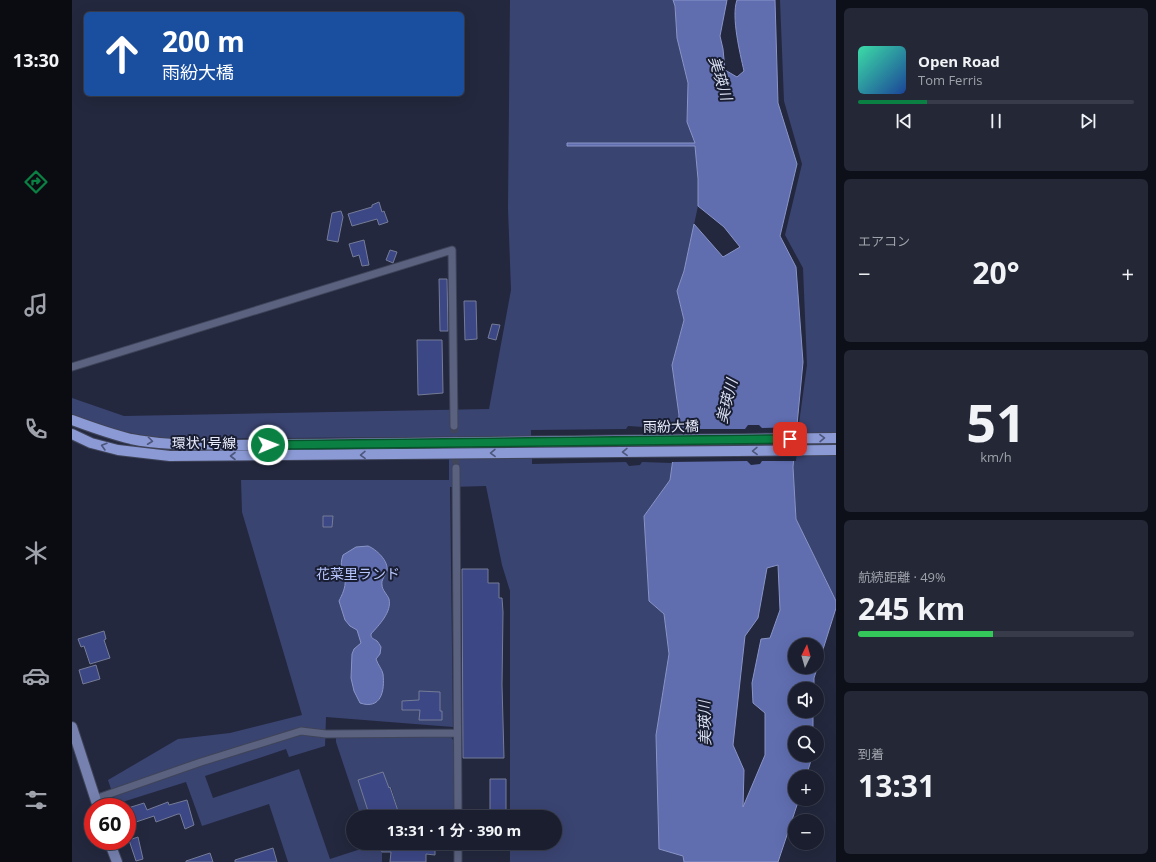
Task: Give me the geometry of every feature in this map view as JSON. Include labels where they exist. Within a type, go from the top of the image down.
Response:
[{"type":"main road","name":"環状1号線","points":[[72,420],[101,431],[132,439],[172,444],[236,445],[531,442]]},
{"type":"main road","name":"環状1号線","points":[[72,434],[91,442],[118,450],[170,456],[532,453]]},
{"type":"main road","name":"雨紛大橋","points":[[531,442],[836,438]]},
{"type":"main road","name":"雨紛大橋","points":[[532,453],[836,450]]},
{"type":"main road","points":[[72,727],[94,798]]},
{"type":"main road","points":[[112,850],[117,862]]},
{"type":"street","points":[[72,367],[452,250],[454,426]]},
{"type":"street","points":[[456,468],[458,810]]},
{"type":"street","points":[[109,798],[201,762],[301,731],[326,734],[457,733]]},
{"type":"street","points":[[458,850],[458,862]]},
{"type":"green space","points":[[510,0],[673,0],[675,6],[677,38],[688,83],[687,122],[695,143],[698,179],[698,206],[684,271],[677,291],[684,320],[672,365],[679,415],[677,429],[628,426],[626,429],[531,430],[531,436],[174,439],[148,436],[109,428],[72,414],[72,398],[124,416],[489,409],[511,290],[508,208]]},
{"type":"green space","points":[[780,0],[836,0],[836,601],[796,519],[793,467],[807,365],[803,268],[785,235],[802,164],[784,101]]},
{"type":"green space","name":"花菜里ランド","points":[[449,458],[532,458],[532,464],[626,462],[629,466],[640,465],[642,462],[672,463],[670,480],[644,516],[649,601],[664,614],[669,655],[656,735],[684,862],[510,862],[510,850],[562,850],[562,810],[510,810],[510,591],[502,565],[486,486],[450,487],[453,727],[326,717],[325,746],[289,757],[286,749],[205,776],[213,798],[299,769],[330,859],[358,850],[381,850],[382,862],[288,862],[269,804],[202,826],[186,782],[135,798],[114,798],[108,780],[178,739],[230,733],[302,715],[242,512],[241,480],[449,480]]},
{"type":"green space","points":[[336,735],[450,736],[454,741],[455,810],[398,810],[391,787],[389,788],[383,773],[358,780],[368,810],[359,810],[336,742]]},
{"type":"water","name":"美瑛川","points":[[673,0],[727,0],[720,36],[725,70],[737,77],[744,71],[738,45],[735,16],[737,0],[775,0],[778,103],[797,164],[780,236],[796,267],[803,362],[793,467],[796,519],[836,601],[836,608],[824,646],[824,638],[788,638],[788,674],[815,674],[814,682],[788,682],[788,718],[813,718],[813,726],[788,726],[788,762],[810,762],[808,770],[788,770],[788,806],[797,806],[794,814],[788,814],[788,832],[778,862],[684,862],[683,856],[659,849],[656,735],[669,654],[664,614],[649,601],[644,516],[670,480],[679,415],[672,365],[684,320],[677,291],[684,271],[694,224],[723,257],[740,247],[724,227],[698,206],[698,179],[695,146],[567,146],[567,143],[695,143],[687,122],[688,83],[677,38],[675,6]],"holes":[[[778,565],[780,610],[770,638],[761,639],[752,683],[753,703],[765,713],[765,755],[743,807],[744,770],[733,745],[745,636],[758,618],[767,568]]]},
{"type":"water","points":[[368,546],[375,550],[386,563],[387,571],[382,583],[383,589],[389,599],[389,609],[387,613],[378,627],[371,634],[372,638],[377,641],[381,647],[380,654],[376,659],[383,674],[383,687],[380,698],[373,704],[360,703],[354,691],[351,678],[352,654],[354,649],[361,643],[357,630],[350,626],[345,620],[339,601],[344,591],[345,583],[341,565],[343,555],[356,547]]},
{"type":"pier","points":[[748,425],[759,425],[762,428],[799,427],[796,461],[762,461],[760,464],[751,465],[747,461],[670,462],[675,429],[745,429]]},
{"type":"building","points":[[379,202],[382,212],[384,211],[388,222],[379,225],[377,219],[352,226],[348,214],[372,207],[372,205]]},
{"type":"building","points":[[341,211],[343,217],[338,242],[327,240],[332,213]]},
{"type":"building","points":[[364,240],[369,265],[362,266],[359,255],[353,257],[349,244]]},
{"type":"building","points":[[390,250],[397,252],[393,263],[386,260]]},
{"type":"building","points":[[439,279],[447,279],[448,331],[440,331]]},
{"type":"building","points":[[464,301],[476,301],[477,339],[465,340]]},
{"type":"building","points":[[492,324],[500,325],[496,340],[488,338]]},
{"type":"building","points":[[417,340],[442,340],[443,393],[418,395]]},
{"type":"building","points":[[323,516],[333,516],[332,527],[323,527]]},
{"type":"building","points":[[462,569],[488,569],[488,583],[499,583],[499,598],[502,598],[503,612],[502,685],[504,758],[463,758]]},
{"type":"building","points":[[104,631],[106,639],[104,640],[110,658],[90,664],[84,646],[81,647],[78,639]]},
{"type":"building","points":[[96,665],[100,679],[83,684],[79,670]]},
{"type":"building","points":[[419,691],[440,692],[440,711],[442,711],[442,720],[419,720],[420,710],[402,710],[402,701],[419,700]]},
{"type":"building","points":[[383,772],[398,810],[368,810],[358,780]]},
{"type":"building","points":[[490,779],[506,779],[506,810],[490,810]]},
{"type":"building","points":[[187,800],[194,825],[185,829],[180,814],[156,822],[154,816],[136,822],[136,806],[144,803],[147,810],[168,802],[169,805]]},
{"type":"building","points":[[138,837],[143,859],[136,861],[132,850],[136,850],[136,838]]},
{"type":"building","points":[[273,848],[277,862],[235,862],[235,860]]},
{"type":"building","points":[[381,850],[435,850],[435,855],[426,854],[426,862],[390,862],[391,852],[382,852]]},
{"type":"building","points":[[210,853],[213,862],[186,862],[186,861]]},
{"type":"tunnel","points":[[454,426],[456,468]]},
{"type":"route","points":[[268,445],[790,439]]}]
